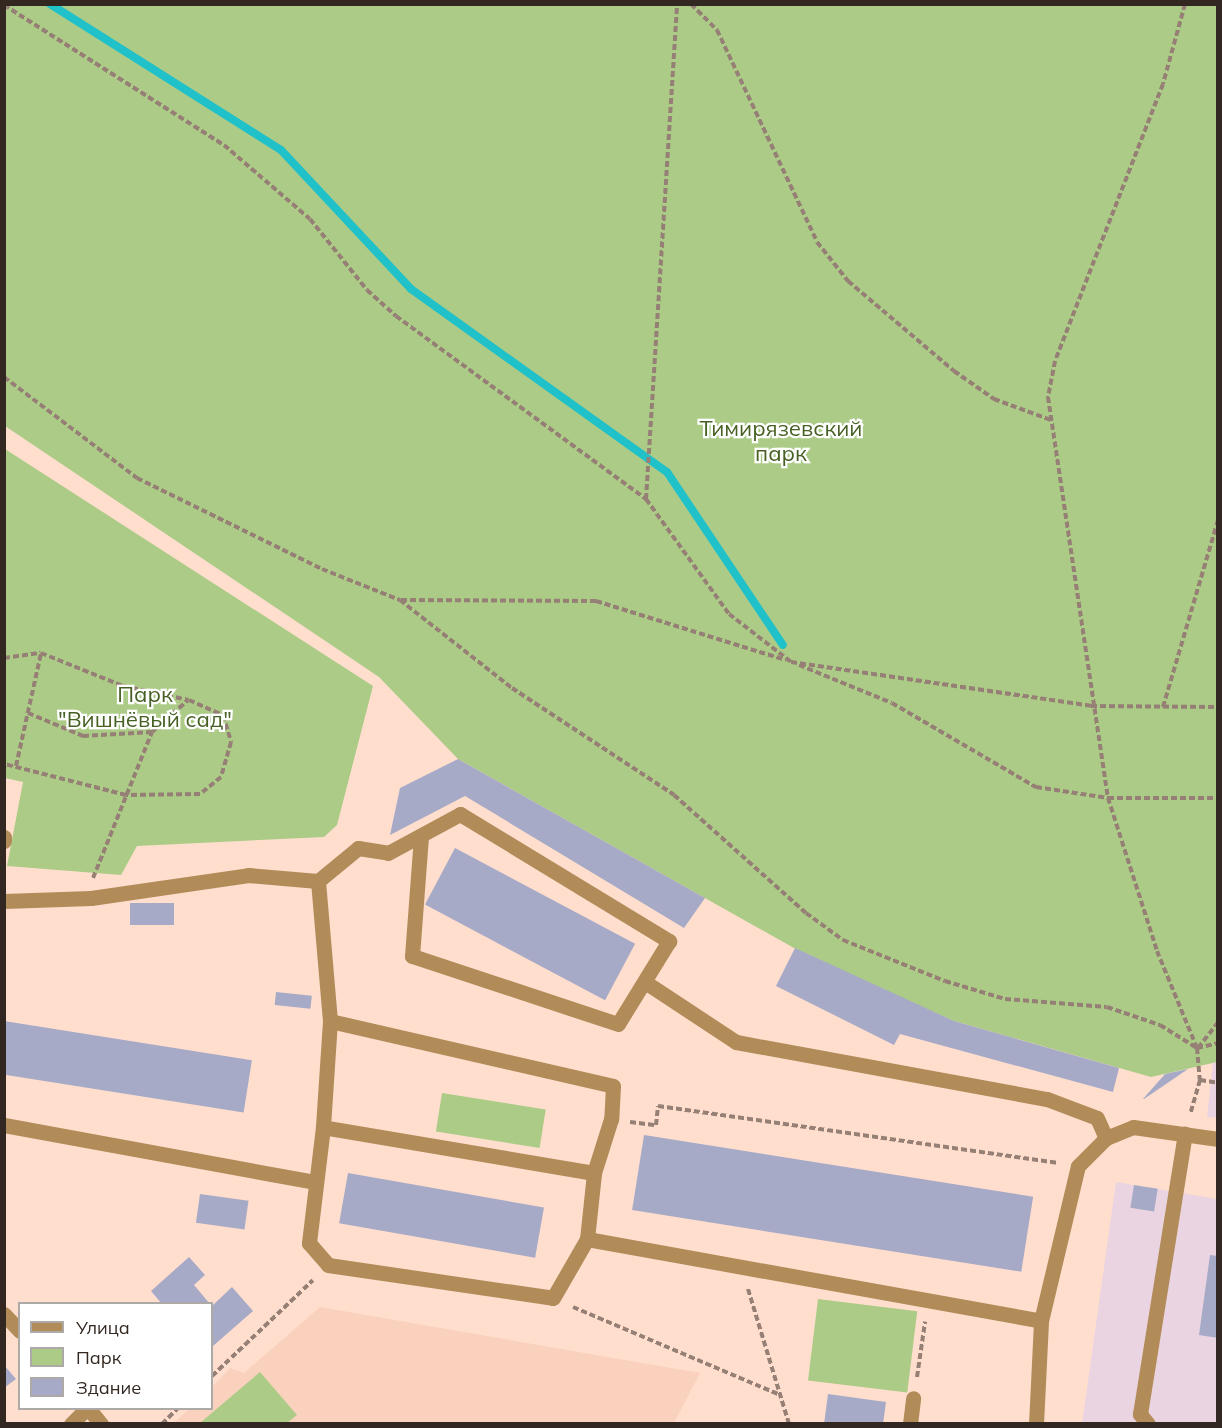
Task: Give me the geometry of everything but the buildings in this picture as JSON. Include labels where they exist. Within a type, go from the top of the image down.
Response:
[{"type":"street","points":[[4,901],[91,898],[248,875],[318,881],[358,848],[388,853],[460,814],[669,941],[618,1024],[412,956],[421,836]]},
{"type":"street","points":[[318,881],[330,1021],[324,1127],[309,1243],[328,1265],[553,1299],[587,1239],[594,1173],[611,1119],[613,1086],[330,1021]]},
{"type":"street","points":[[645,982],[735,1042],[1047,1099],[1096,1118],[1106,1138]]},
{"type":"street","points":[[4,1125],[316,1182]]},
{"type":"street","points":[[324,1127],[594,1173]]},
{"type":"street","points":[[1036,1424],[1041,1321],[1078,1166],[1106,1138],[1133,1127],[1218,1139]]},
{"type":"street","points":[[1148,1424],[1140,1414],[1185,1134]]},
{"type":"street","points":[[587,1239],[1041,1321]]},
{"type":"street","points":[[4,1314],[18,1329]]},
{"type":"street","points":[[910,1424],[913,1398]]},
{"type":"street","points":[[71,1424],[85,1410]]},
{"type":"street","points":[[89,1410],[101,1424]]},
{"type":"path","points":[[646,499],[677,4]]},
{"type":"path","points":[[691,4],[717,30],[817,242],[848,280],[954,371],[994,399],[1052,420]]},
{"type":"path","points":[[1185,4],[1163,84],[1055,361],[1048,397],[1091,706],[1108,798],[1157,951],[1197,1048],[1200,1080],[1185,1134]]},
{"type":"path","points":[[4,5],[224,145],[310,219],[367,291],[396,315],[646,499],[729,614],[791,662],[1091,706],[1218,707]]},
{"type":"path","points":[[4,377],[137,478],[322,569],[400,600],[512,688],[674,795],[806,913],[843,940],[945,981],[1005,999],[1107,1007],[1160,1025],[1197,1048],[1218,1043]]},
{"type":"path","points":[[1163,707],[1218,520]]},
{"type":"path","points":[[400,600],[596,601],[791,662],[892,703],[1036,787],[1108,798],[1218,798]]},
{"type":"path","points":[[16,766],[41,654]]},
{"type":"path","points":[[4,658],[41,654],[123,686],[189,700],[223,715],[231,742],[221,777],[201,794],[126,795],[4,764]]},
{"type":"path","points":[[91,898],[93,872],[152,732],[189,700]]},
{"type":"path","points":[[28,713],[83,736],[152,732]]},
{"type":"path","points":[[1197,1048],[1218,1022]]},
{"type":"path","points":[[1200,1080],[1218,1083]]},
{"type":"path","points":[[611,1119],[656,1125],[658,1106],[1078,1166]]},
{"type":"path","points":[[213,1375],[328,1265]]},
{"type":"path","points":[[742,1267],[789,1424]]},
{"type":"path","points":[[553,1299],[780,1395]]},
{"type":"path","points":[[913,1398],[928,1301]]},
{"type":"path","points":[[162,1424],[176,1410]]},
{"type":"shaded area","points":[[1217,1062],[1217,1118],[1207,1117],[1213,1063]]},
{"type":"shaded area","points":[[1116,1182],[1217,1199],[1217,1423],[1082,1424]]},
{"type":"shaded area","points":[[320,1307],[700,1373],[674,1423],[173,1424],[188,1410],[213,1410],[213,1386],[230,1368],[244,1373]]},
{"type":"green space","name":"Тимирязевский парк","points":[[4,5],[1217,5],[1217,1062],[1151,1077],[954,1021],[810,957],[458,759],[379,677],[5,426]]},
{"type":"green space","name":"Парк \"Вишнёвый сад\"","points":[[5,449],[373,686],[337,825],[324,837],[137,846],[121,875],[7,866],[23,782],[5,778]]},
{"type":"green space","points":[[442,1093],[546,1109],[540,1148],[436,1132]]},
{"type":"green space","points":[[818,1299],[917,1311],[907,1393],[808,1380]]},
{"type":"green space","points":[[260,1372],[297,1415],[287,1423],[200,1423]]},
{"type":"waterway","points":[[50,4],[281,150],[411,289],[667,472],[783,645]]}]
